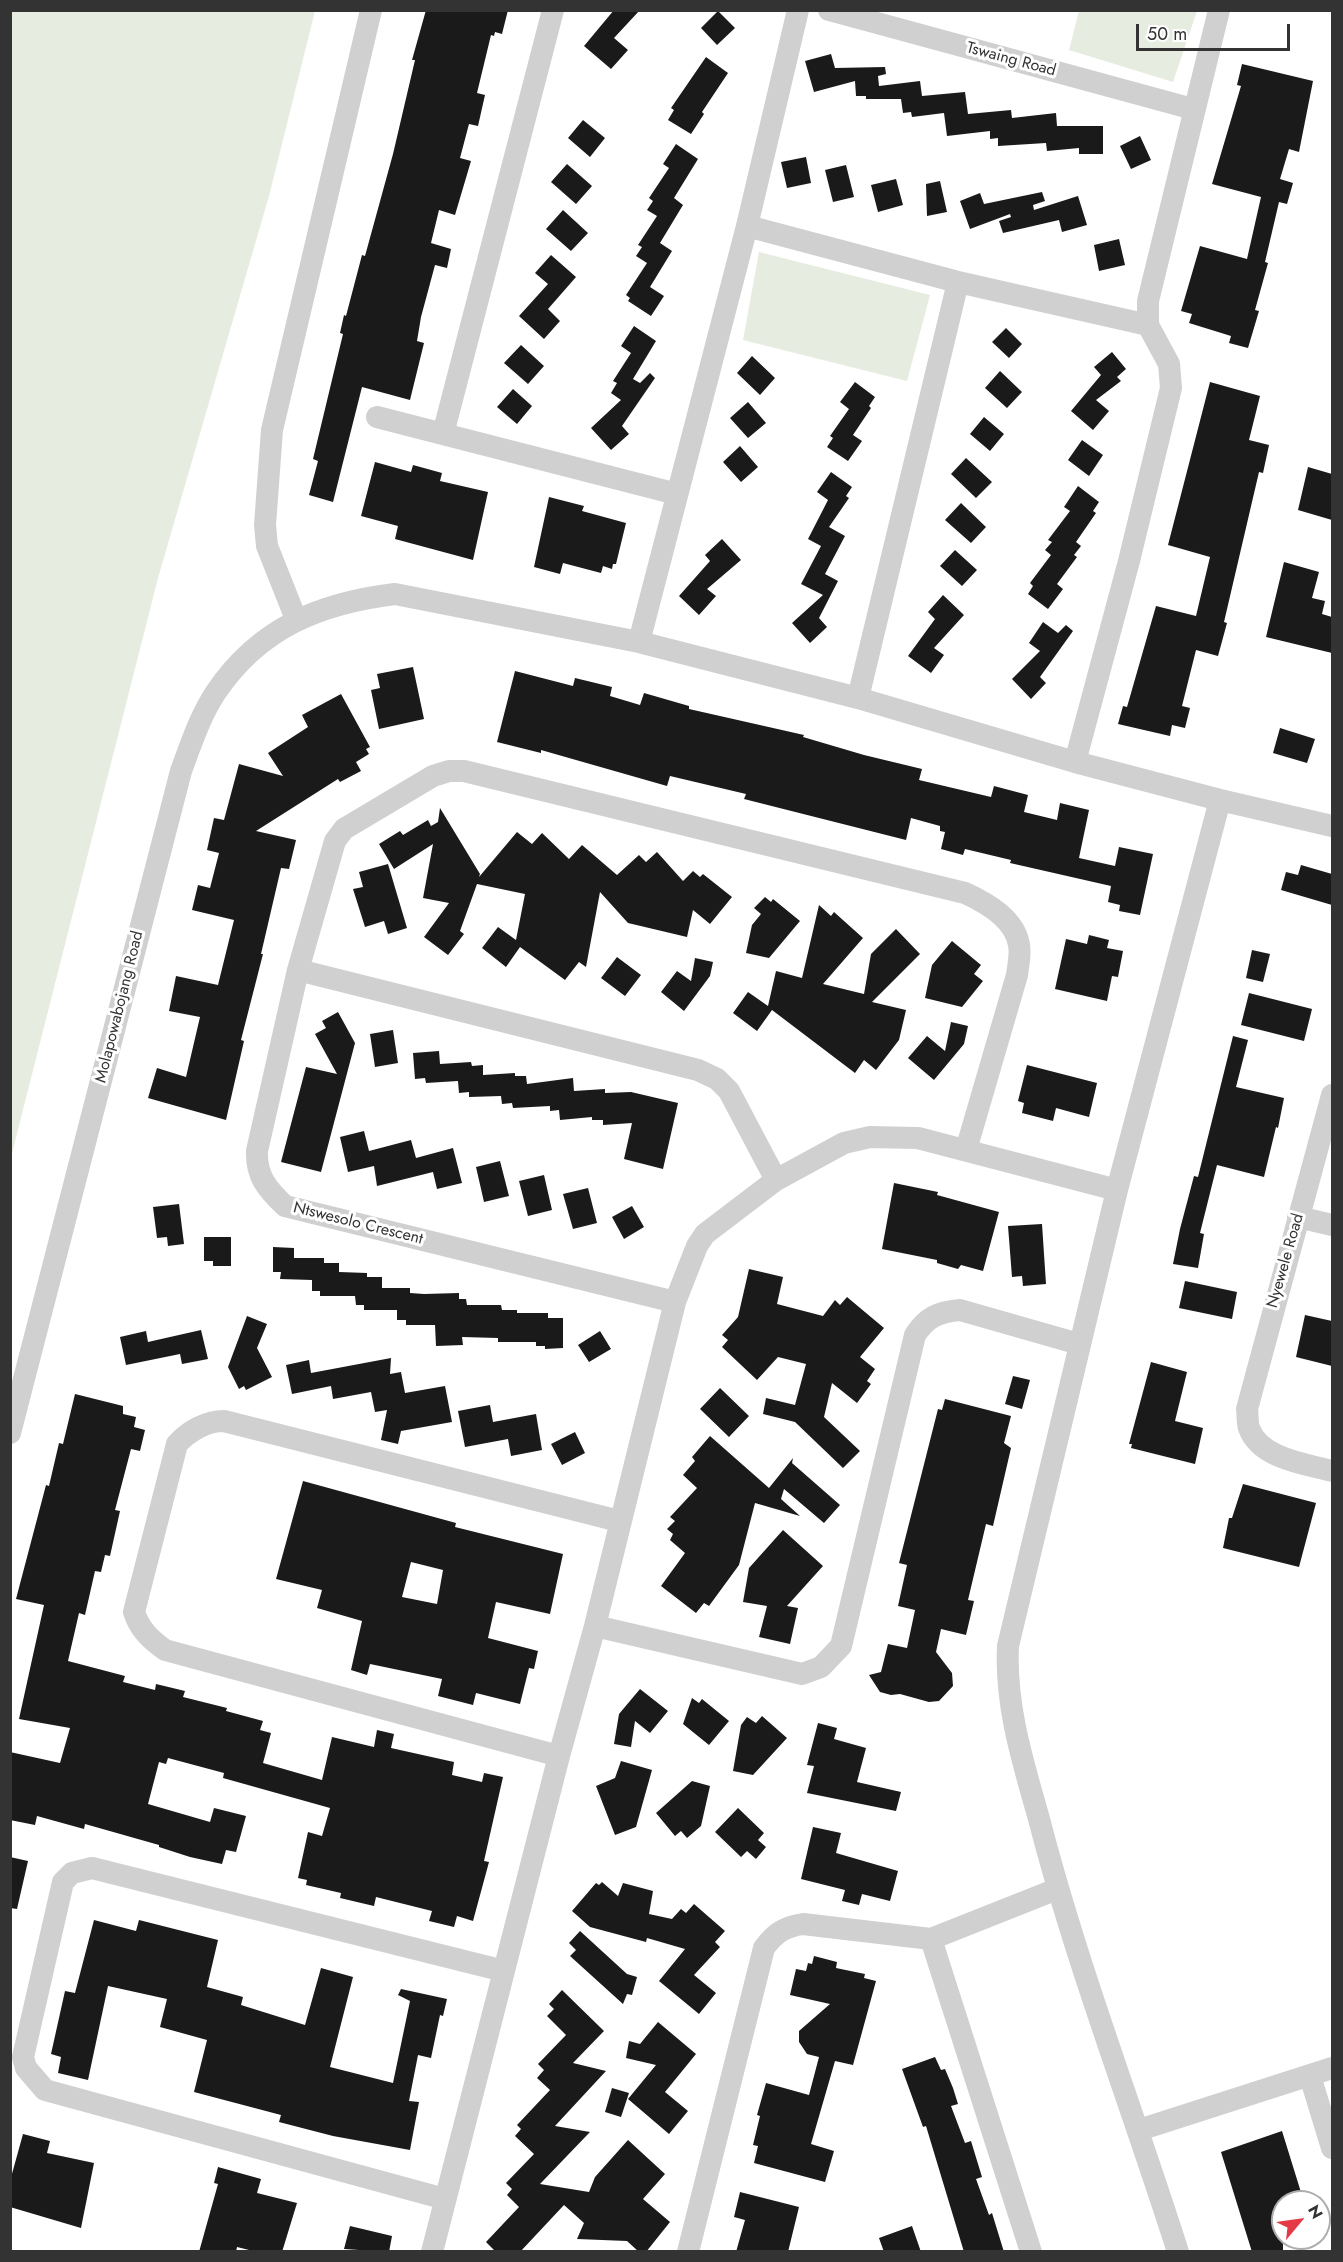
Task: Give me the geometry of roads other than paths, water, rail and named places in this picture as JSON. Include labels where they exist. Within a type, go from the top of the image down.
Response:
[{"type":"street","points":[[296,619],[267,546],[265,525],[272,430],[371,10]]},
{"type":"street","points":[[443,434],[553,10]]},
{"type":"street","points":[[639,642],[747,226],[798,10]]},
{"type":"street","name":"Tswaing Road","points":[[829,10],[1193,109]]},
{"type":"street","points":[[1075,762],[1129,561],[1171,388],[1169,364],[1148,325],[1148,301],[1219,10]]},
{"type":"street","points":[[747,226],[958,282],[1148,325]]},
{"type":"street","points":[[858,698],[958,282]]},
{"type":"street","points":[[377,417],[676,495]]},
{"type":"street","name":"Molapowabojang Road","points":[[10,1433],[181,771],[196,730],[216,691],[254,649],[296,619],[363,598],[395,594],[639,642],[858,698],[1075,762],[1220,801],[1332,824]]},
{"type":"street","name":"Ntswesolo Crescent","points":[[675,1302],[285,1206],[267,1189],[256,1168],[256,1151],[298,970],[329,856],[344,829],[433,776],[449,771],[464,771],[965,892],[990,904],[1008,922],[1019,945],[1017,975],[966,1150]]},
{"type":"street","points":[[1178,2252],[1057,1889],[1011,1713],[1007,1664],[1008,1646],[1117,1190],[1220,801]]},
{"type":"street","points":[[298,970],[698,1070],[717,1079],[729,1091],[776,1180]]},
{"type":"street","name":"Nyewele Road","points":[[1332,1095],[1247,1409],[1249,1429],[1262,1445],[1280,1457],[1332,1471]]},
{"type":"street","points":[[432,2252],[559,1756],[595,1626],[619,1521],[675,1302],[697,1246],[705,1234],[776,1180],[844,1143],[870,1137],[918,1138],[1117,1190]]},
{"type":"street","points":[[1298,1217],[1332,1225]]},
{"type":"street","points":[[595,1626],[802,1674],[820,1667],[841,1646],[915,1335],[925,1320],[942,1312],[960,1310],[1079,1344]]},
{"type":"street","points":[[559,1756],[165,1650],[150,1639],[138,1625],[134,1612],[177,1444],[186,1434],[214,1421],[224,1421],[619,1521]]},
{"type":"street","points":[[445,2199],[45,2090],[26,2068],[23,2057],[63,1882],[72,1873],[92,1868],[504,1971]]},
{"type":"street","points":[[688,2252],[764,1948],[773,1936],[787,1926],[803,1924],[931,1939],[1057,1889]]},
{"type":"street","points":[[931,1939],[1032,2252]]},
{"type":"street","points":[[1139,2130],[1332,2068]]},
{"type":"street","points":[[1310,2076],[1332,2148]]}]
